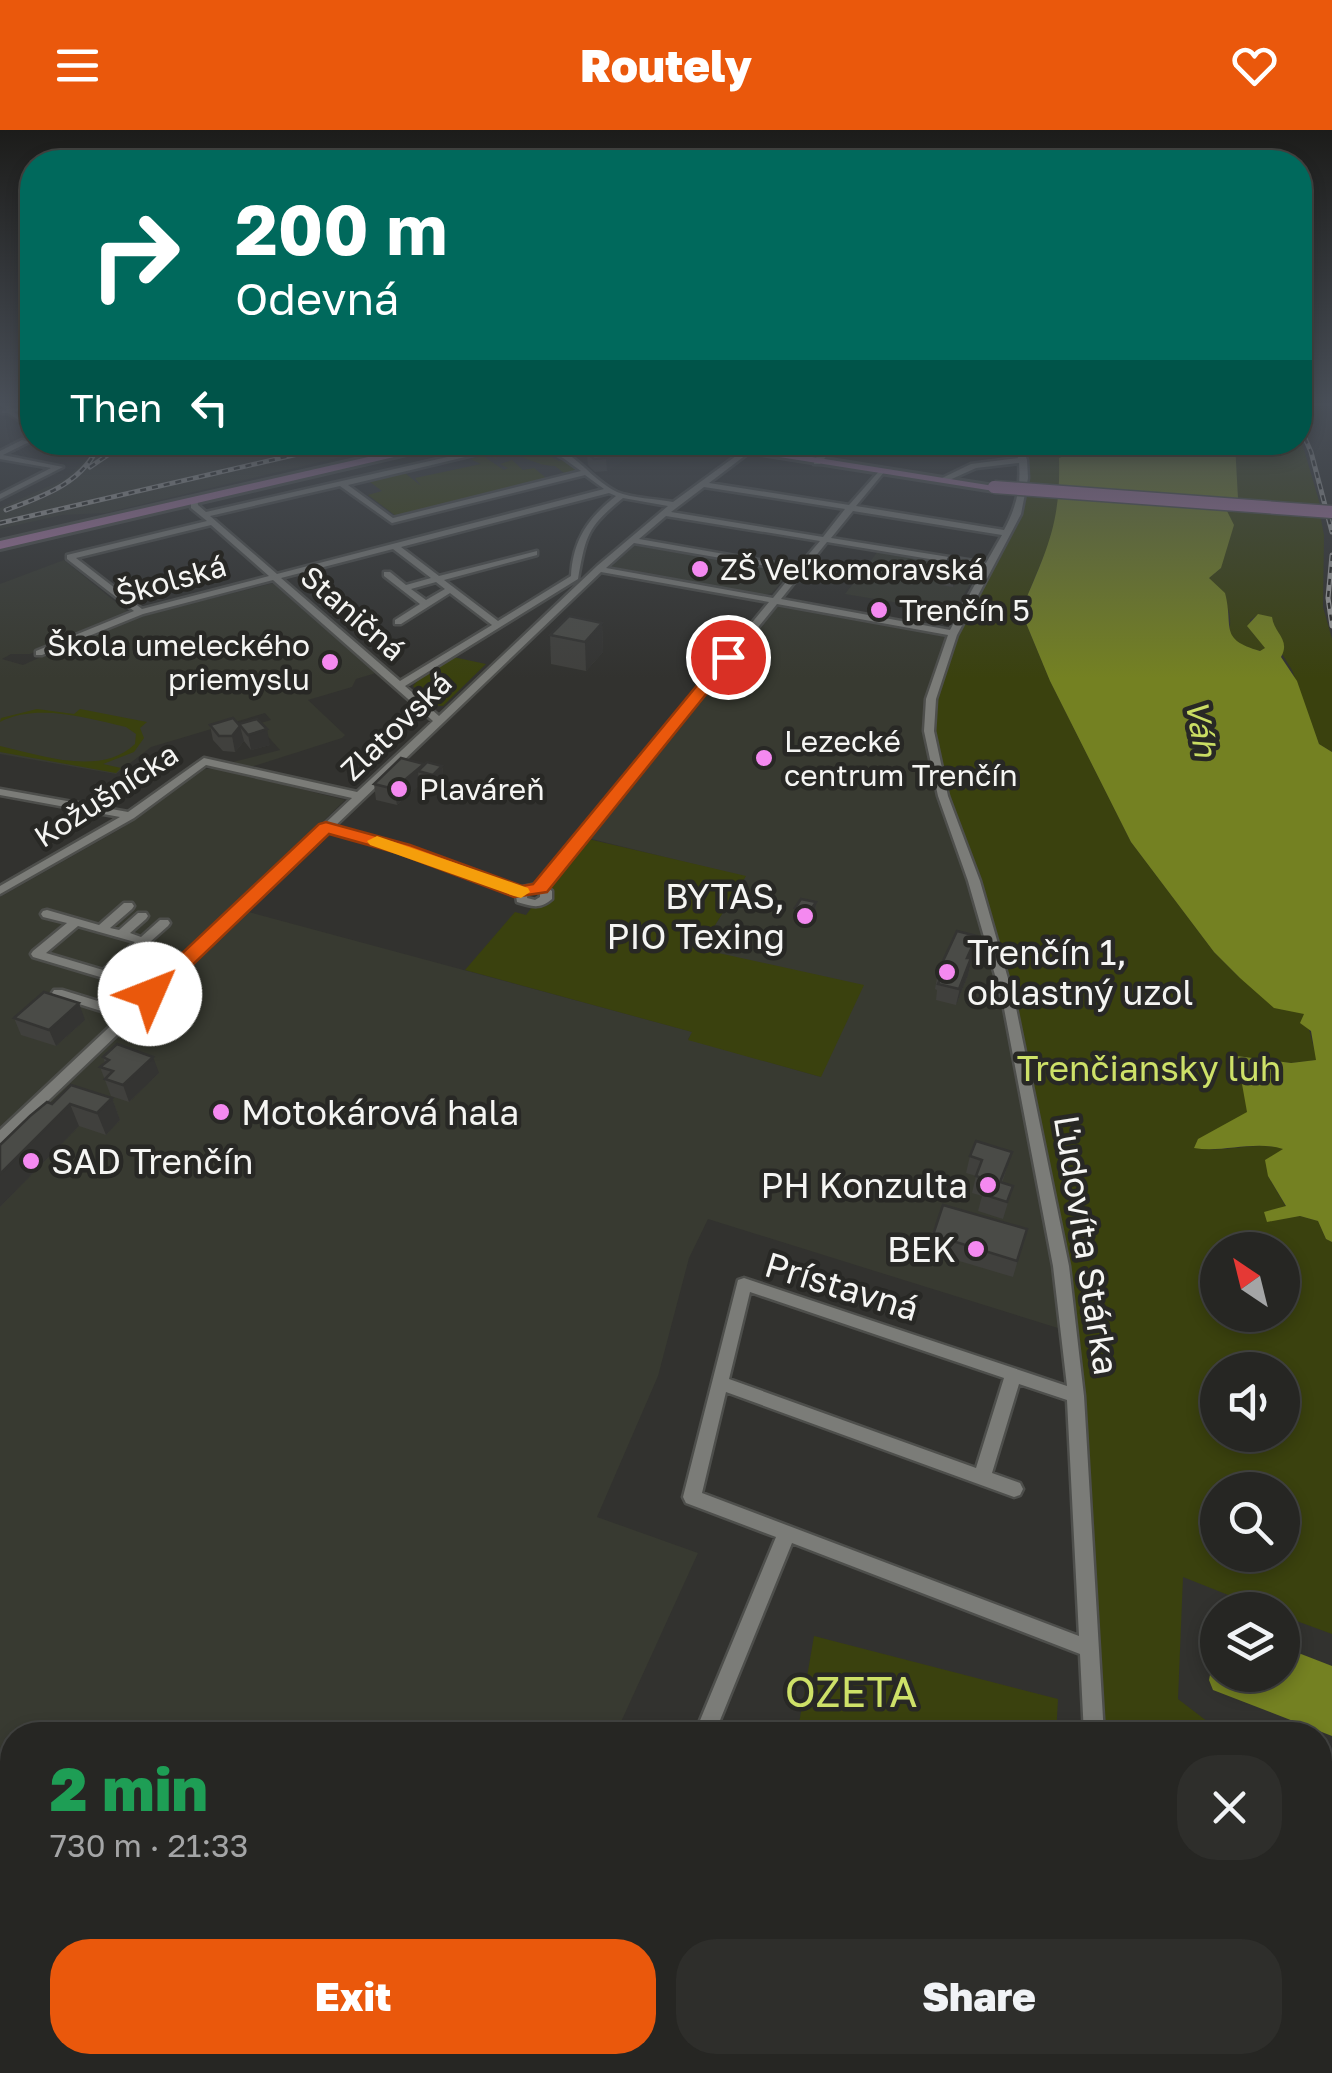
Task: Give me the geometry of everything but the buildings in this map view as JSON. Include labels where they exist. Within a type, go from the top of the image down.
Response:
[{"type":"main road","points":[[0,545],[213,497]]},
{"type":"main road","points":[[1129,497],[1332,512]]},
{"type":"street","points":[[140,612],[70,556],[292,497]]},
{"type":"street","points":[[359,497],[392,521],[489,497]]},
{"type":"street","name":"Školská","points":[[39,653],[140,612],[584,497]]},
{"type":"street","points":[[399,686],[574,581],[577,544],[594,520],[620,497]]},
{"type":"street","points":[[625,497],[674,505]]},
{"type":"street","name":"Zlatovská","points":[[0,1138],[360,796],[574,581],[598,569],[685,497]]},
{"type":"street","points":[[780,497],[1008,533]]},
{"type":"street","points":[[326,828],[403,849],[520,892],[540,888],[860,497]]},
{"type":"street","name":"Ľudovíta Stárka","points":[[1023,497],[1008,533],[953,633],[931,699],[928,731],[942,796],[974,881],[1009,1004],[1062,1266],[1076,1396],[1093,1722]]},
{"type":"street","name":"Staničná","points":[[194,501],[194,506],[438,720]]},
{"type":"street","points":[[664,514],[988,566]]},
{"type":"street","points":[[631,540],[798,569]]},
{"type":"street","points":[[395,546],[498,626]]},
{"type":"street","points":[[404,588],[534,553]]},
{"type":"street","points":[[598,569],[953,633]]},
{"type":"street","points":[[387,574],[425,604]]},
{"type":"street","points":[[398,622],[450,589]]},
{"type":"street","name":"Kožušnícka","points":[[0,891],[130,816],[204,761],[360,796]]},
{"type":"street","points":[[0,792],[130,816]]},
{"type":"street","points":[[0,875],[20,879]]},
{"type":"street","points":[[101,929],[128,906]]},
{"type":"street","points":[[48,914],[143,941]]},
{"type":"street","points":[[121,935],[142,916]]},
{"type":"street","points":[[76,922],[37,954],[155,989]]},
{"type":"street","points":[[106,974],[164,922]]},
{"type":"street","points":[[58,993],[128,1015]]},
{"type":"street","name":"Prístavná","points":[[1076,1396],[744,1284],[692,1497],[1090,1650]]},
{"type":"street","points":[[982,1478],[1014,1376]]},
{"type":"street","points":[[720,1383],[1014,1489]]},
{"type":"street","points":[[709,1722],[787,1534]]},
{"type":"shaded area","points":[[25,497],[174,497],[105,513],[62,515],[0,529],[0,508]]},
{"type":"shaded area","name":"ZŠ Veľkomoravská","points":[[634,545],[790,572],[772,593],[763,595],[611,567]]},
{"type":"shaded area","points":[[878,551],[980,568],[953,612],[845,594],[855,581],[843,578],[848,572],[861,574]]},
{"type":"shaded area","points":[[64,560],[128,612],[30,654],[11,654],[2,659],[23,665],[123,620],[274,583],[376,673],[356,679],[352,687],[308,700],[345,735],[342,738],[251,767],[233,762],[280,750],[257,724],[271,720],[265,713],[151,747],[116,774],[0,754],[0,584]]},
{"type":"shaded area","points":[[776,605],[956,637],[949,652],[1044,1147],[1061,1329],[708,1219],[689,1258],[658,1376],[597,1517],[698,1553],[621,1722],[0,1722],[0,897],[122,828],[197,770],[217,768],[345,800],[234,908],[693,1032],[688,1039],[821,1077],[700,949],[745,877],[584,837]]},
{"type":"green space","points":[[370,497],[474,497],[396,516]]},
{"type":"green space","name":"Trenčiansky luh","points":[[1026,497],[1060,497],[1055,529],[1021,611],[1050,681],[1131,842],[1214,952],[1240,978],[1305,1014],[1317,1060],[1291,1063],[1238,1056],[1248,1112],[1194,1147],[1284,1149],[1275,1155],[1268,1176],[1286,1207],[1267,1221],[1300,1216],[1318,1221],[1326,1239],[1332,1242],[1332,1634],[1300,1622],[1300,1592],[1221,1592],[1183,1577],[1178,1699],[1208,1722],[1095,1722],[1044,1147],[935,753],[937,702],[950,654],[969,608],[1014,530]]},
{"type":"green space","points":[[1318,497],[1321,508],[1226,501]]},
{"type":"green space","points":[[1225,507],[1320,514],[1324,535],[1323,607],[1332,639],[1332,752],[1319,744],[1292,670],[1258,615],[1250,620],[1252,632],[1266,648],[1261,651],[1246,646],[1230,634],[1227,606],[1209,578],[1221,568]]},
{"type":"green space","points":[[453,657],[486,664],[443,706],[430,705],[413,686],[426,672]]},
{"type":"green space","points":[[37,709],[74,714],[80,709],[147,722],[140,728],[144,738],[134,752],[103,764],[121,768],[116,773],[0,752],[0,746],[88,762],[121,754],[135,744],[136,734],[126,727],[79,716],[30,714],[0,722],[1,718]]},
{"type":"green space","points":[[584,838],[746,876],[700,949],[864,985],[821,1077],[688,1040],[692,1032],[465,970],[515,912],[526,915]]},
{"type":"green space","name":"OZETA","points":[[814,1636],[1058,1699],[1057,1722],[799,1722]]},
{"type":"water","name":"Váh","points":[[1058,497],[1238,497],[1226,501],[1234,525],[1221,568],[1209,578],[1225,593],[1230,630],[1238,642],[1260,651],[1265,648],[1247,626],[1258,614],[1272,617],[1283,641],[1281,657],[1297,681],[1319,744],[1332,752],[1332,1242],[1326,1239],[1318,1221],[1300,1216],[1267,1222],[1264,1212],[1286,1206],[1268,1176],[1265,1160],[1283,1149],[1194,1148],[1198,1139],[1247,1112],[1237,1056],[1291,1063],[1316,1060],[1311,1031],[1300,1023],[1304,1014],[1274,1008],[1214,952],[1131,842],[1050,681],[1021,611],[1045,554]]},
{"type":"water","points":[[1300,1654],[1332,1666],[1332,1722],[1296,1722],[1218,1692],[1300,1692]]},
{"type":"railway","points":[[6,510],[39,497]]},
{"type":"railway","points":[[0,523],[114,497]]},
{"type":"railway","points":[[1323,497],[1332,532]]},
{"type":"railway","points":[[1332,555],[1328,598],[1332,626]]},
{"type":"slow traffic","points":[[377,841],[521,892]]},
{"type":"place","name":"ZŠ Veľkomoravská","points":[[700,569]]},
{"type":"place","name":"Trenčín 5","points":[[879,610]]},
{"type":"place","name":"Škola umeleckého priemyslu","points":[[330,662]]},
{"type":"place","name":"Lezecké centrum Trenčín","points":[[764,758]]},
{"type":"place","name":"Plaváreň","points":[[399,789]]},
{"type":"place","name":"BYTAS, PIO Texing","points":[[805,916]]},
{"type":"place","name":"Trenčín 1, oblastný uzol","points":[[947,972]]},
{"type":"place","name":"Motokárová hala","points":[[221,1112]]},
{"type":"place","name":"SAD Trenčín","points":[[31,1161]]},
{"type":"place","name":"PH Konzulta","points":[[988,1185]]},
{"type":"place","name":"BEK","points":[[976,1249]]},
{"type":"route","points":[[150,994],[326,828],[403,849],[520,892],[540,888],[728,657]]}]
